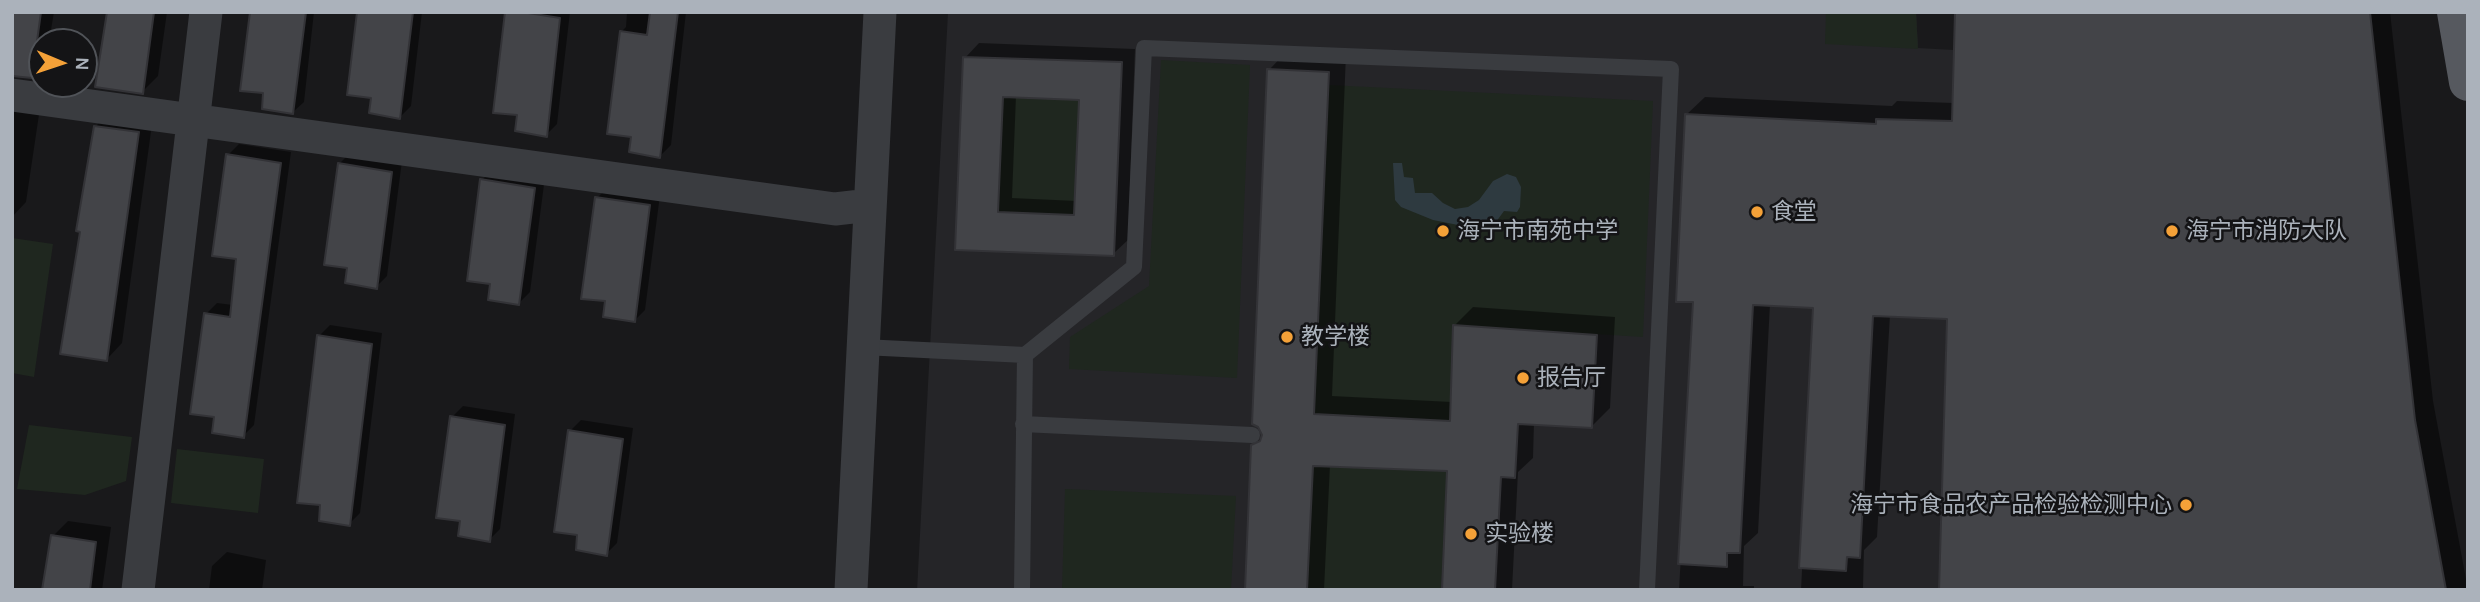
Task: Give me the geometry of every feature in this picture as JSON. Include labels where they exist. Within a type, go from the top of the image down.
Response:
[{"type":"main road","points":[[2456,12],[2468,82]]},
{"type":"street","points":[[138,590],[206,12]]},
{"type":"street","points":[[851,590],[880,12]]},
{"type":"street","points":[[12,95],[835,209],[870,205]]},
{"type":"lane","points":[[863,347],[1025,355],[1133,267],[1144,48],[1671,69],[1647,590]]},
{"type":"lane","points":[[1022,590],[1025,355]]},
{"type":"lane","points":[[1023,424],[1252,435]]},
{"type":"shaded area","name":"海宁市南苑中学","points":[[948,12],[1916,12],[1918,48],[1954,50],[1939,590],[917,590]]},
{"type":"shaded area","points":[[1826,12],[1916,12],[1918,49],[1825,44]]},
{"type":"shaded area","points":[[1161,60],[1250,65],[1237,378],[1069,369],[1070,337],[1149,286]]},
{"type":"shaded area","points":[[1328,85],[1653,101],[1643,337],[1453,325],[1450,421],[1314,414]]},
{"type":"shaded area","points":[[1000,97],[1079,100],[1076,215],[996,212]]},
{"type":"shaded area","points":[[1393,163],[1402,163],[1404,177],[1413,178],[1415,193],[1432,193],[1455,209],[1468,207],[1479,200],[1493,181],[1507,174],[1516,177],[1521,187],[1520,207],[1517,212],[1504,211],[1496,222],[1458,225],[1433,220],[1401,207],[1395,200]]},
{"type":"shaded area","points":[[12,238],[53,244],[34,377],[12,373]]},
{"type":"shaded area","points":[[29,425],[132,437],[126,481],[85,495],[17,489]]},
{"type":"shaded area","points":[[177,449],[264,459],[258,513],[171,503]]},
{"type":"shaded area","points":[[1313,466],[1447,471],[1441,590],[1307,590]]},
{"type":"shaded area","points":[[1065,489],[1236,496],[1231,590],[1062,590]]},
{"type":"building","points":[[12,12],[41,12],[39,28],[28,28],[28,78],[12,76]]},
{"type":"building","points":[[107,12],[154,12],[143,94],[98,87],[98,68]]},
{"type":"building","points":[[250,12],[306,12],[293,114],[262,109],[263,93],[240,91]]},
{"type":"building","points":[[357,12],[413,12],[400,119],[369,113],[371,98],[347,95]]},
{"type":"building","points":[[505,12],[560,18],[547,137],[515,131],[517,115],[493,113]]},
{"type":"building","points":[[650,12],[678,12],[660,158],[629,152],[631,137],[607,134],[620,31],[647,35]]},
{"type":"building","points":[[1955,12],[2370,12],[2415,420],[2446,590],[1939,590],[1947,319],[1873,316],[1860,558],[1847,557],[1846,571],[1799,568],[1813,308],[1753,305],[1740,553],[1727,553],[1727,567],[1678,564],[1693,302],[1676,302],[1685,114],[1876,124],[1876,119],[1952,121]]},
{"type":"building","points":[[963,57],[1122,62],[1114,256],[955,250]],"holes":[[[1003,97],[1079,100],[1074,215],[998,212]]]},
{"type":"building","points":[[1267,69],[1329,72],[1314,414],[1450,421],[1453,325],[1597,335],[1592,428],[1518,424],[1515,478],[1501,477],[1495,590],[1442,590],[1447,471],[1313,466],[1307,590],[1245,590],[1251,445],[1260,441],[1262,435],[1258,427],[1252,424]]},
{"type":"building","points":[[94,126],[139,132],[107,361],[60,354],[80,232],[76,231]]},
{"type":"building","points":[[226,154],[281,163],[244,438],[212,433],[214,417],[190,414],[204,313],[230,317],[236,259],[212,256]]},
{"type":"building","points":[[338,163],[392,172],[377,289],[345,283],[347,268],[324,265]]},
{"type":"building","points":[[480,179],[535,188],[519,305],[488,300],[490,284],[467,281]]},
{"type":"building","points":[[595,197],[650,205],[635,322],[603,317],[605,301],[581,299]]},
{"type":"building","points":[[317,335],[372,344],[350,526],[319,521],[320,505],[297,503]]},
{"type":"building","points":[[450,416],[505,425],[490,542],[458,536],[460,521],[436,518]]},
{"type":"building","points":[[568,430],[623,439],[607,556],[576,550],[577,535],[554,532]]},
{"type":"building","points":[[51,535],[96,542],[90,590],[42,590]]},
{"type":"place","name":"食堂","points":[[1757,212]]},
{"type":"place","name":"海宁市南苑中学","points":[[1443,231]]},
{"type":"place","name":"海宁市消防大队","points":[[2172,231]]},
{"type":"place","name":"教学楼","points":[[1287,337]]},
{"type":"place","name":"报告厅","points":[[1523,378]]},
{"type":"place","name":"海宁市食品农产品检验检测中心","points":[[2186,505]]},
{"type":"place","name":"实验楼","points":[[1471,534]]}]
